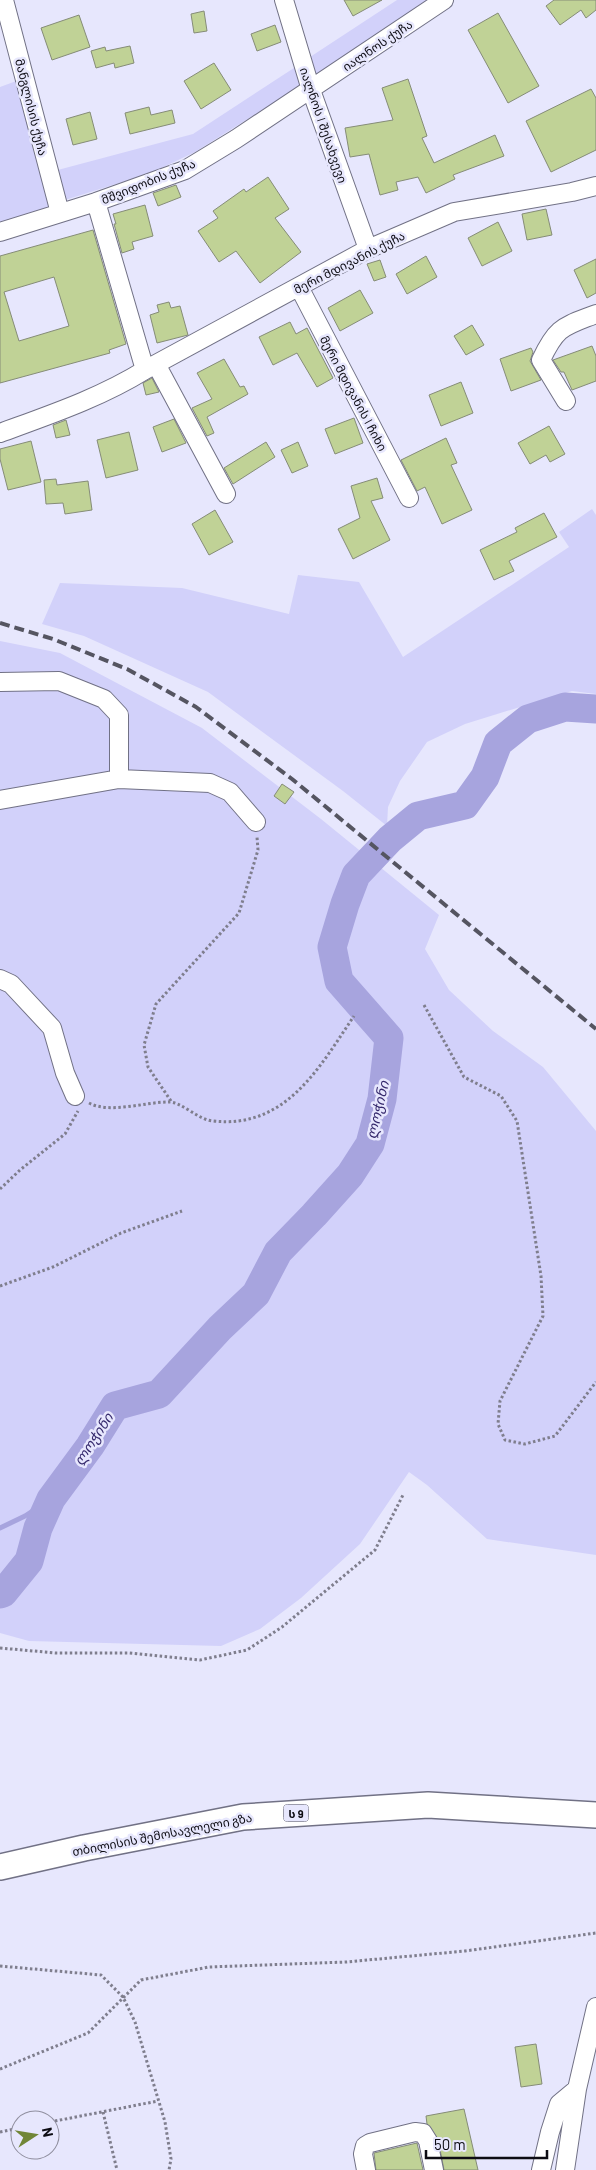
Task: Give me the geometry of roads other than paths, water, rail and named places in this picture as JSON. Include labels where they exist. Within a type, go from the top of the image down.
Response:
[{"type":"highway","name":"თბილისის შემოსავლელი გზა","points":[[0,1867],[84,1848],[243,1817],[428,1805],[596,1815]]},
{"type":"street","name":"მანგლისის ქუჩა","points":[[4,0],[60,213]]},
{"type":"street","name":"იალნოს I შესახვევი","points":[[284,0],[310,90],[368,249]]},
{"type":"street","name":"იალნოს ქუჩა","points":[[310,90],[444,0]]},
{"type":"street","name":"მშვიდობის ქუჩა","points":[[0,232],[96,202],[185,170],[310,90]]},
{"type":"street","name":"მერი მდივანის ქუჩა","points":[[0,433],[59,412],[130,380],[368,249],[454,212],[596,186]]},
{"type":"street","points":[[96,202],[151,367],[226,494]]},
{"type":"street","name":"მერი მდივანის I ჩიხი","points":[[299,287],[409,498]]},
{"type":"street","points":[[566,401],[541,360],[551,339],[563,327],[596,314]]},
{"type":"street","points":[[0,682],[60,681],[104,699],[118,715],[119,779]]},
{"type":"street","points":[[0,800],[119,779],[210,783],[230,792],[256,822]]},
{"type":"street","points":[[0,979],[11,984],[52,1028],[65,1073],[75,1096]]},
{"type":"street","points":[[565,2170],[577,2089],[596,2007]]},
{"type":"street","points":[[541,2170],[559,2104],[577,2089]]},
{"type":"street","points":[[366,2170],[363,2154],[365,2146],[370,2143],[415,2132],[423,2133],[428,2141],[434,2170]]},
{"type":"waterway","name":"ლოჭინი","points":[[0,1594],[3,1593],[29,1561],[38,1528],[51,1499],[90,1446],[115,1406],[159,1394],[220,1328],[256,1294],[278,1252],[350,1175],[370,1144],[382,1099],[389,1038],[339,981],[332,947],[356,875],[390,839],[418,816],[465,805],[485,777],[498,743],[528,719],[565,707],[596,709]]},
{"type":"waterway","points":[[0,1528],[25,1516],[51,1499]]},
{"type":"railway","points":[[0,623],[53,639],[127,669],[196,707],[292,779],[596,1029]]}]
